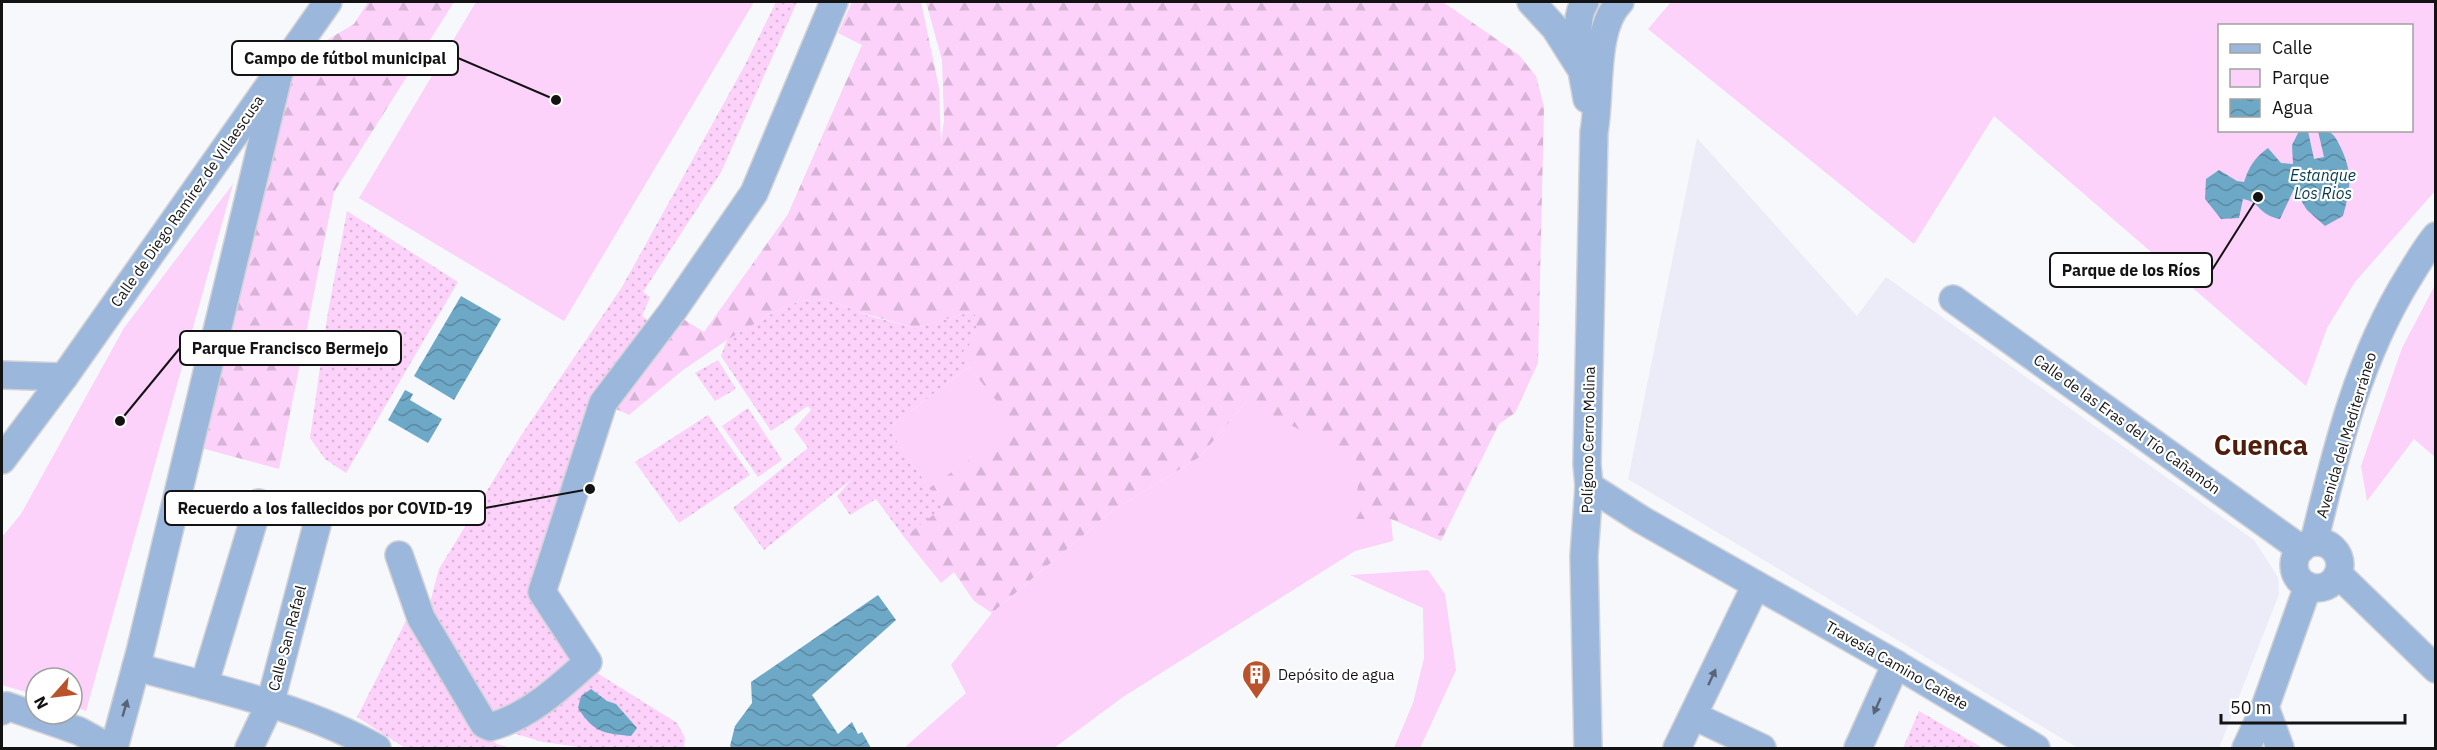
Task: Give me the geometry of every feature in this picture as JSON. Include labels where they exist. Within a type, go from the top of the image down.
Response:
[{"type":"street","points":[[280,68],[328,2]]},
{"type":"street","points":[[399,555],[421,618],[484,724],[490,727],[502,724],[551,695],[588,662],[542,592],[603,403],[672,312],[754,193],[834,2]]},
{"type":"street","points":[[1536,7],[1555,19],[1594,12]]},
{"type":"street","points":[[1536,7],[1567,43],[1580,67],[1584,81]]},
{"type":"street","points":[[1594,12],[1579,42],[1594,132]]},
{"type":"street","points":[[1594,12],[1598,110],[1594,132]]},
{"type":"street","name":"Calle de Diego Ramírez de Villaescusa","points":[[2,459],[280,68]]},
{"type":"street","name":"Calle de Diego Ramírez de Villaescusa","points":[[112,748],[136,667],[280,68]]},
{"type":"street","name":"Polígono Cerro Molina","points":[[1588,748],[1584,556],[1589,486],[1587,464],[1594,132]]},
{"type":"street","name":"Avenida del Mediterráneo","points":[[2307,545],[2328,485],[2363,368],[2391,304],[2436,236]]},
{"type":"street","name":"Calle de las Eras del Tío Cañamón","points":[[1953,299],[2307,545]]},
{"type":"street","points":[[2,375],[63,376]]},
{"type":"street","name":"Travesía Camino Cañete","points":[[1589,486],[1642,520],[1896,664],[2036,748]]},
{"type":"street","points":[[204,685],[260,502]]},
{"type":"street","name":"Calle San Rafael","points":[[249,748],[270,704],[317,525]]},
{"type":"street","points":[[2326,544],[2336,551],[2340,562],[2338,574],[2334,580],[2322,588],[2308,586],[2296,574],[2294,565],[2307,545],[2326,544]]},
{"type":"street","points":[[2338,574],[2436,669]]},
{"type":"street","points":[[1677,748],[1756,585]]},
{"type":"street","points":[[2246,748],[2265,707],[2308,586]]},
{"type":"street","points":[[1858,748],[1896,664]]},
{"type":"street","points":[[136,667],[270,704],[338,729],[377,748]]},
{"type":"street","points":[[2,711],[7,706],[69,727],[112,748]]},
{"type":"street","points":[[2265,707],[2280,748]]},
{"type":"street","points":[[1694,716],[1762,748]]},
{"type":"shaded area","points":[[1697,138],[1857,316],[1886,277],[2254,540],[2278,577],[2279,594],[2219,748],[2078,748],[1628,479]]},
{"type":"green space","points":[[368,2],[454,2],[334,192],[279,469],[190,445],[280,68],[354,24]]},
{"type":"green space","points":[[476,2],[754,2],[564,321],[359,198]]},
{"type":"green space","points":[[776,2],[797,2],[721,172],[643,292],[650,297],[642,316],[655,326],[603,403],[542,592],[588,662],[551,695],[469,720],[497,744],[511,748],[405,748],[357,717],[409,615],[429,606],[439,569],[520,437],[622,287],[745,65]]},
{"type":"green space","points":[[852,2],[921,2],[939,88],[941,144],[944,120],[942,60],[926,2],[1443,2],[1519,55],[1536,76],[1544,107],[1538,363],[1515,413],[1499,424],[1441,541],[1391,519],[1352,520],[1247,401],[1200,457],[1112,511],[992,613],[974,601],[954,572],[941,583],[904,537],[944,507],[929,488],[1016,426],[961,354],[975,335],[974,311],[916,328],[862,313],[827,299],[802,301],[785,306],[727,340],[683,370],[629,415],[603,403],[672,312],[704,332],[788,214],[862,45],[838,33]]},
{"type":"green space","points":[[1671,2],[2435,2],[2435,191],[2355,282],[2327,328],[2306,386],[1994,116],[1914,244],[1648,29]]},
{"type":"green space","points":[[233,184],[86,711],[84,710],[84,666],[24,666],[24,691],[2,685],[2,537],[21,514],[124,328]]},
{"type":"green space","points":[[347,211],[458,282],[346,473],[325,459],[310,438],[328,312]]},
{"type":"green space","points":[[2435,285],[2435,457],[2414,439],[2367,501],[2361,466],[2402,348]]},
{"type":"green space","points":[[827,299],[869,316],[916,328],[974,311],[978,330],[973,341],[969,367],[888,428],[929,488],[945,507],[904,537],[876,499],[850,515],[837,496],[852,479],[764,550],[733,508],[808,448],[794,429],[811,410],[808,406],[771,431],[721,356],[727,340],[785,306],[802,301]]},
{"type":"green space","points":[[718,360],[736,389],[715,401],[695,373]]},
{"type":"green space","points":[[969,367],[1017,426],[929,488],[888,428]]},
{"type":"green space","points":[[1247,401],[1362,464],[1352,519],[1391,519],[1393,541],[1355,551],[1123,697],[1054,748],[904,748],[966,693],[951,665],[992,613],[1112,511],[1200,457]]},
{"type":"green space","points":[[748,408],[782,460],[758,477],[722,426]]},
{"type":"green space","points":[[708,415],[750,475],[679,523],[635,462]]},
{"type":"green space","points":[[1428,570],[1445,594],[1456,670],[1420,748],[1394,748],[1413,703],[1424,658],[1423,608],[1350,575]]},
{"type":"green space","points":[[594,671],[677,723],[685,738],[684,748],[586,748],[543,742],[516,734],[516,722]]},
{"type":"green space","points":[[1919,711],[1983,748],[1903,748]]},
{"type":"water","name":"Estanque Los Rios","points":[[2298,132],[2308,132],[2314,159],[2324,157],[2318,132],[2329,132],[2334,136],[2349,172],[2348,197],[2343,216],[2325,226],[2307,210],[2294,189],[2280,219],[2267,215],[2253,203],[2243,199],[2239,218],[2221,219],[2205,199],[2206,179],[2219,170],[2237,181],[2244,182],[2253,163],[2268,148],[2281,163],[2293,164],[2292,145]]},
{"type":"water","points":[[461,296],[501,319],[454,400],[414,376]]},
{"type":"water","points":[[405,390],[413,394],[410,400],[442,419],[428,443],[388,420]]},
{"type":"water","points":[[878,595],[896,620],[812,695],[838,734],[852,722],[858,734],[862,732],[871,748],[732,748],[730,746],[735,726],[752,703],[751,682]]},
{"type":"water","points":[[591,689],[607,701],[616,704],[637,728],[631,736],[600,730],[589,722],[578,708],[581,696]]},
{"type":"place","name":"Campo de fútbol municipal","points":[[556,100]]},
{"type":"place","name":"Parque de los Ríos","points":[[2258,197]]},
{"type":"place","name":"Parque Francisco Bermejo","points":[[120,421]]},
{"type":"place","name":"Recuerdo a los fallecidos por COVID-19","points":[[590,489]]},
{"type":"place","name":"Depósito de agua","points":[[1257,700]]},
{"type":"district","name":"Cuenca","points":[[2261,444]]}]
